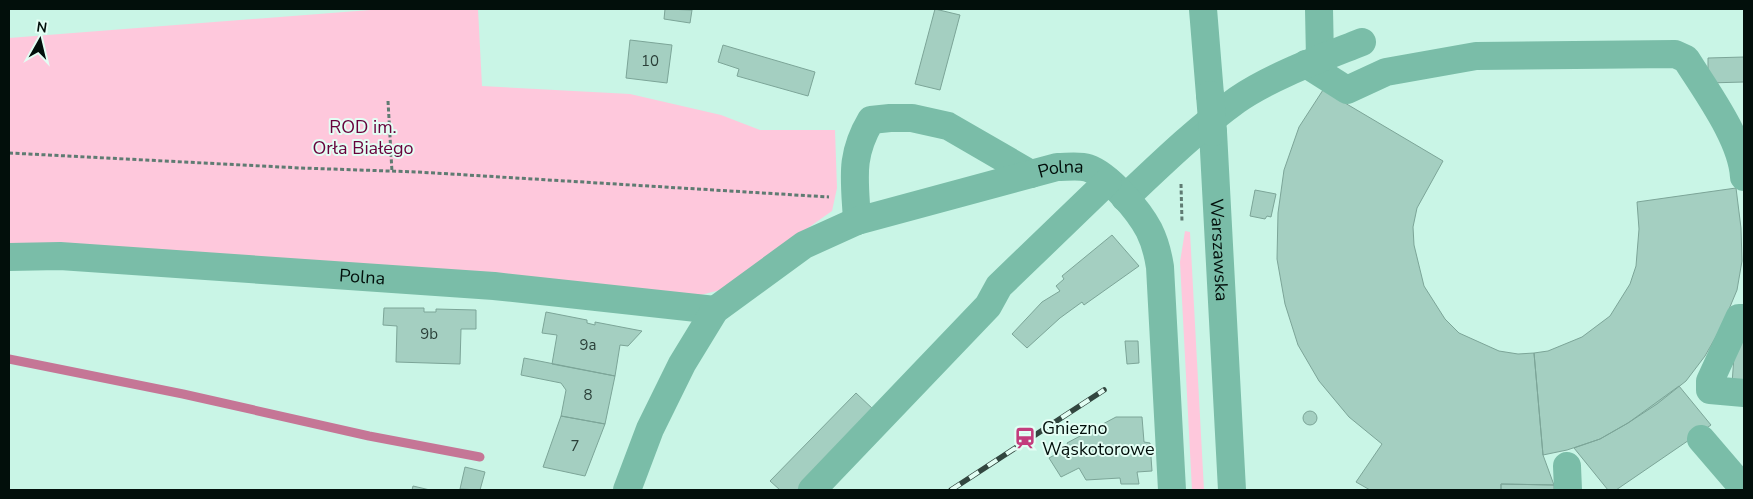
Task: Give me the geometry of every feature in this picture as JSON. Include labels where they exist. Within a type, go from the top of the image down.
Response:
[{"type":"street","name":"Warszawska","points":[[1203,9],[1213,132],[1232,490]]},
{"type":"street","points":[[1313,61],[1319,9]]},
{"type":"street","points":[[812,490],[988,306],[999,286],[1116,189],[1185,142],[1238,99],[1313,61],[1362,42]]},
{"type":"street","points":[[1313,61],[1347,90],[1386,72],[1476,56],[1675,54],[1686,59],[1726,127],[1743,162],[1744,177]]},
{"type":"street","points":[[849,208],[855,158],[860,139],[871,120],[912,118],[948,126],[1031,174]]},
{"type":"street","name":"Polna","points":[[626,490],[650,429],[678,372],[715,310],[804,245],[849,208],[1031,174],[1057,167],[1075,166],[1088,168],[1116,189],[1149,229],[1156,248],[1160,267],[1172,490]]},
{"type":"street","name":"Polna","points":[[9,256],[60,256],[494,286],[715,310]]},
{"type":"street","points":[[1744,311],[1744,318],[1739,318],[1710,381],[1710,390],[1744,393]]},
{"type":"street","points":[[1701,439],[1744,490]]},
{"type":"path","points":[[388,101],[392,172]]},
{"type":"path","points":[[9,153],[728,189],[849,208]]},
{"type":"path","points":[[1181,183],[1182,222]]},
{"type":"green space","name":"ROD im. Orła Białego","points":[[383,9],[478,9],[482,86],[630,94],[721,115],[760,130],[835,130],[837,188],[832,211],[720,290],[697,296],[577,284],[511,274],[9,245],[9,38]]},
{"type":"green space","points":[[1185,231],[1190,232],[1204,490],[1192,490],[1180,262]]},
{"type":"building","points":[[665,9],[692,10],[690,23],[664,19]]},
{"type":"building","points":[[935,9],[960,15],[940,90],[915,84]]},
{"type":"building","points":[[630,40],[672,45],[667,83],[626,78]]},
{"type":"building","points":[[723,45],[815,72],[808,96],[737,76],[739,69],[718,62]]},
{"type":"building","points":[[1744,57],[1744,82],[1708,83],[1708,58]]},
{"type":"building","points":[[1323,90],[1443,161],[1417,208],[1413,227],[1414,245],[1424,286],[1445,319],[1459,333],[1499,351],[1518,354],[1534,353],[1543,455],[1554,485],[1501,484],[1501,490],[1370,490],[1356,482],[1382,444],[1349,417],[1319,381],[1298,345],[1285,304],[1277,259],[1278,213],[1284,170],[1299,127]]},
{"type":"building","points":[[1736,188],[1741,228],[1742,261],[1737,290],[1722,326],[1705,356],[1686,381],[1657,404],[1628,423],[1600,439],[1567,450],[1543,455],[1534,353],[1548,351],[1582,337],[1610,316],[1630,284],[1636,266],[1639,229],[1637,202]]},
{"type":"building","points":[[1255,190],[1276,194],[1271,217],[1267,216],[1265,219],[1250,216]]},
{"type":"building","points":[[1112,235],[1139,266],[1084,305],[1082,302],[1060,318],[1027,348],[1012,334],[1042,302],[1060,291],[1056,286],[1064,279],[1062,276]]},
{"type":"building","points":[[384,308],[424,308],[424,312],[436,312],[436,309],[476,310],[476,329],[461,329],[460,364],[396,362],[397,326],[383,325]]},
{"type":"building","points":[[546,312],[587,320],[587,323],[595,325],[595,322],[642,331],[628,346],[620,345],[615,376],[552,364],[557,335],[542,333]]},
{"type":"building","points":[[1736,328],[1744,328],[1744,385],[1732,384]]},
{"type":"building","points":[[1125,341],[1138,341],[1139,363],[1127,364]]},
{"type":"building","points":[[524,358],[615,376],[605,424],[561,416],[566,390],[561,383],[521,375]]},
{"type":"building","points":[[1679,386],[1711,425],[1616,490],[1608,490],[1574,448],[1600,439],[1628,423]]},
{"type":"building","points":[[856,393],[874,410],[797,490],[780,490],[770,481]]},
{"type":"building","points":[[1310,411],[1315,413],[1317,418],[1315,423],[1310,425],[1305,423],[1303,418],[1305,413]]},
{"type":"building","points":[[561,416],[605,424],[585,476],[543,467]]},
{"type":"building","name":"Gniezno Wąskotorowe","points":[[1116,417],[1142,417],[1144,442],[1150,443],[1152,471],[1137,472],[1139,484],[1121,484],[1120,478],[1086,480],[1079,468],[1061,477],[1049,458],[1069,447],[1067,443]]},
{"type":"building","points":[[465,467],[485,472],[480,490],[460,489]]},
{"type":"building","points":[[1501,484],[1554,485],[1554,490],[1501,490]]},
{"type":"building","points":[[413,486],[430,490],[412,490]]},
{"type":"waterway","points":[[9,359],[183,394],[369,436],[480,457]]},
{"type":"railway","points":[[951,490],[1104,390]]},
{"type":"place","name":"Gniezno Wąskotorowe","points":[[1025,438]]}]
